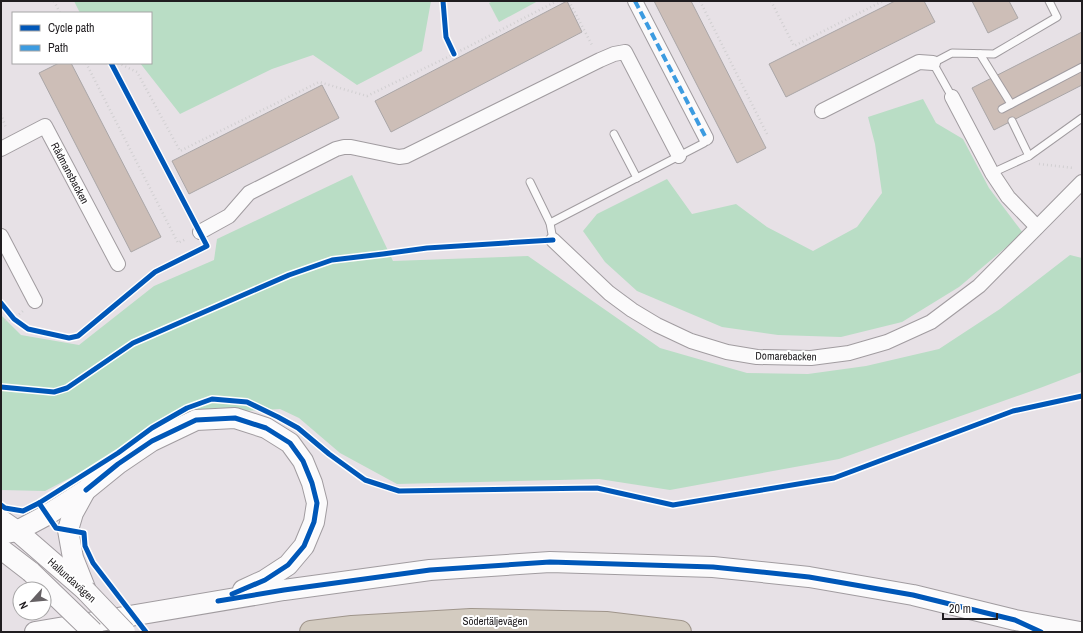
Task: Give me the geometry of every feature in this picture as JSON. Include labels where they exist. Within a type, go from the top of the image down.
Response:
[{"type":"highway","name":"Södertäljevägen","points":[[311,632],[352,627],[471,620],[606,623],[680,632]]},
{"type":"main road","points":[[9,533],[47,515],[86,490],[118,464],[152,441],[196,420],[235,418],[266,428],[290,443],[303,461],[312,483],[317,503],[314,522],[304,546],[288,565],[265,580],[218,601]]},
{"type":"main road","points":[[85,590],[73,558],[68,530],[73,513],[86,490]]},
{"type":"main road","name":"Hallundavägen","points":[[1,520],[9,533],[85,590],[125,632]]},
{"type":"main road","name":"Hallundavägen","points":[[1,549],[31,572],[93,632]]},
{"type":"main road","points":[[35,632],[284,590],[430,570],[550,562],[713,567],[809,577],[913,595],[1015,620],[1080,632]]},
{"type":"main road","points":[[1015,620],[1041,632]]},
{"type":"street","points":[[634,1],[706,138]]},
{"type":"street","points":[[200,232],[229,216],[249,193],[336,149],[352,147],[399,157],[406,156],[600,60],[614,54],[625,52],[679,156]]},
{"type":"street","points":[[822,110],[919,62],[933,63]]},
{"type":"street","points":[[952,97],[992,174],[1008,197],[1038,227]]},
{"type":"street","name":"Rådmansbacken","points":[[1,149],[45,126],[118,264]]},
{"type":"street","name":"Domarebacken","points":[[553,240],[609,292],[632,310],[691,341],[727,352],[757,356],[811,358],[849,353],[887,342],[931,322],[979,286],[1082,182]]},
{"type":"street","points":[[1,236],[35,301]]},
{"type":"lane","points":[[952,97],[933,63],[952,53],[994,54],[1057,17],[1049,1]]},
{"type":"lane","points":[[980,54],[1011,104]]},
{"type":"lane","points":[[1002,109],[1082,67]]},
{"type":"lane","points":[[992,174],[1029,156],[1082,118]]},
{"type":"lane","points":[[1012,121],[1029,156]]},
{"type":"lane","points":[[614,134],[637,178]]},
{"type":"lane","points":[[550,223],[704,143],[706,138]]},
{"type":"lane","points":[[530,182],[550,223],[553,240]]},
{"type":"path","points":[[54,1],[60,12]]},
{"type":"path","points":[[120,64],[138,72],[180,151],[318,82],[367,96],[454,54],[557,1]]},
{"type":"path","points":[[569,1],[600,60]]},
{"type":"path","points":[[700,1],[767,134]]},
{"type":"path","points":[[771,1],[794,46],[883,1]]},
{"type":"path","points":[[451,49],[454,54]]},
{"type":"path","points":[[87,64],[178,243],[200,232]]},
{"type":"path","points":[[1017,162],[1075,168]]},
{"type":"path","points":[[10,314],[16,321]]},
{"type":"path","points":[[1,321],[16,321]]},
{"type":"green space","points":[[74,1],[431,1],[422,51],[357,85],[313,55],[272,69],[180,114],[141,64],[152,64],[152,12],[80,12]]},
{"type":"green space","points":[[493,1],[538,1],[499,22],[489,3]]},
{"type":"green space","points":[[923,99],[936,123],[963,139],[989,188],[1023,233],[959,287],[902,322],[841,337],[778,335],[722,327],[637,291],[605,262],[583,231],[597,214],[667,179],[692,214],[736,204],[767,227],[813,251],[857,227],[882,193],[875,144],[868,117]]},
{"type":"green space","points":[[352,175],[393,261],[528,256],[660,348],[747,373],[808,374],[866,366],[939,349],[1000,309],[1070,255],[1082,258],[1082,372],[839,459],[670,490],[599,479],[397,484],[340,453],[299,418],[280,409],[170,415],[118,453],[45,491],[1,490],[1,315],[21,335],[79,345],[154,286],[214,260],[217,239]]},
{"type":"building","points":[[567,1],[582,32],[391,132],[375,101]]},
{"type":"building","points":[[654,1],[691,1],[766,148],[737,163]]},
{"type":"building","points":[[895,1],[924,1],[935,22],[786,97],[769,64]]},
{"type":"building","points":[[972,1],[1009,1],[1018,18],[988,33]]},
{"type":"building","points":[[1082,32],[1082,85],[994,130],[972,88]]},
{"type":"building","points":[[57,64],[72,64],[161,237],[131,252],[39,73]]},
{"type":"building","points":[[322,85],[339,118],[189,194],[172,161]]},
{"type":"marked path","points":[[635,1],[706,138]]},
{"type":"cycle path","points":[[443,1],[446,37],[454,54]]},
{"type":"cycle path","points":[[1,303],[14,319],[28,329],[69,338],[78,336],[155,272],[207,246],[112,64]]},
{"type":"cycle path","points":[[1,387],[54,392],[67,388],[133,343],[289,275],[332,260],[427,248],[553,240]]},
{"type":"cycle path","points":[[1,505],[5,508],[23,511],[39,503],[118,453],[152,428],[187,408],[212,399],[247,402],[278,417],[298,428],[329,454],[365,480],[399,491],[597,488],[673,505],[834,478],[1013,411],[1082,396]]},
{"type":"cycle path","points":[[86,490],[118,464],[152,441],[196,420],[235,418],[266,428],[290,443],[303,461],[312,483],[317,503],[314,522],[304,546],[288,565],[265,580],[232,594]]},
{"type":"cycle path","points":[[39,503],[56,528],[84,533],[85,546],[93,563],[146,632]]},
{"type":"cycle path","points":[[218,601],[284,590],[430,570],[550,562],[713,567],[809,577],[913,595],[1015,620],[1041,632]]}]
